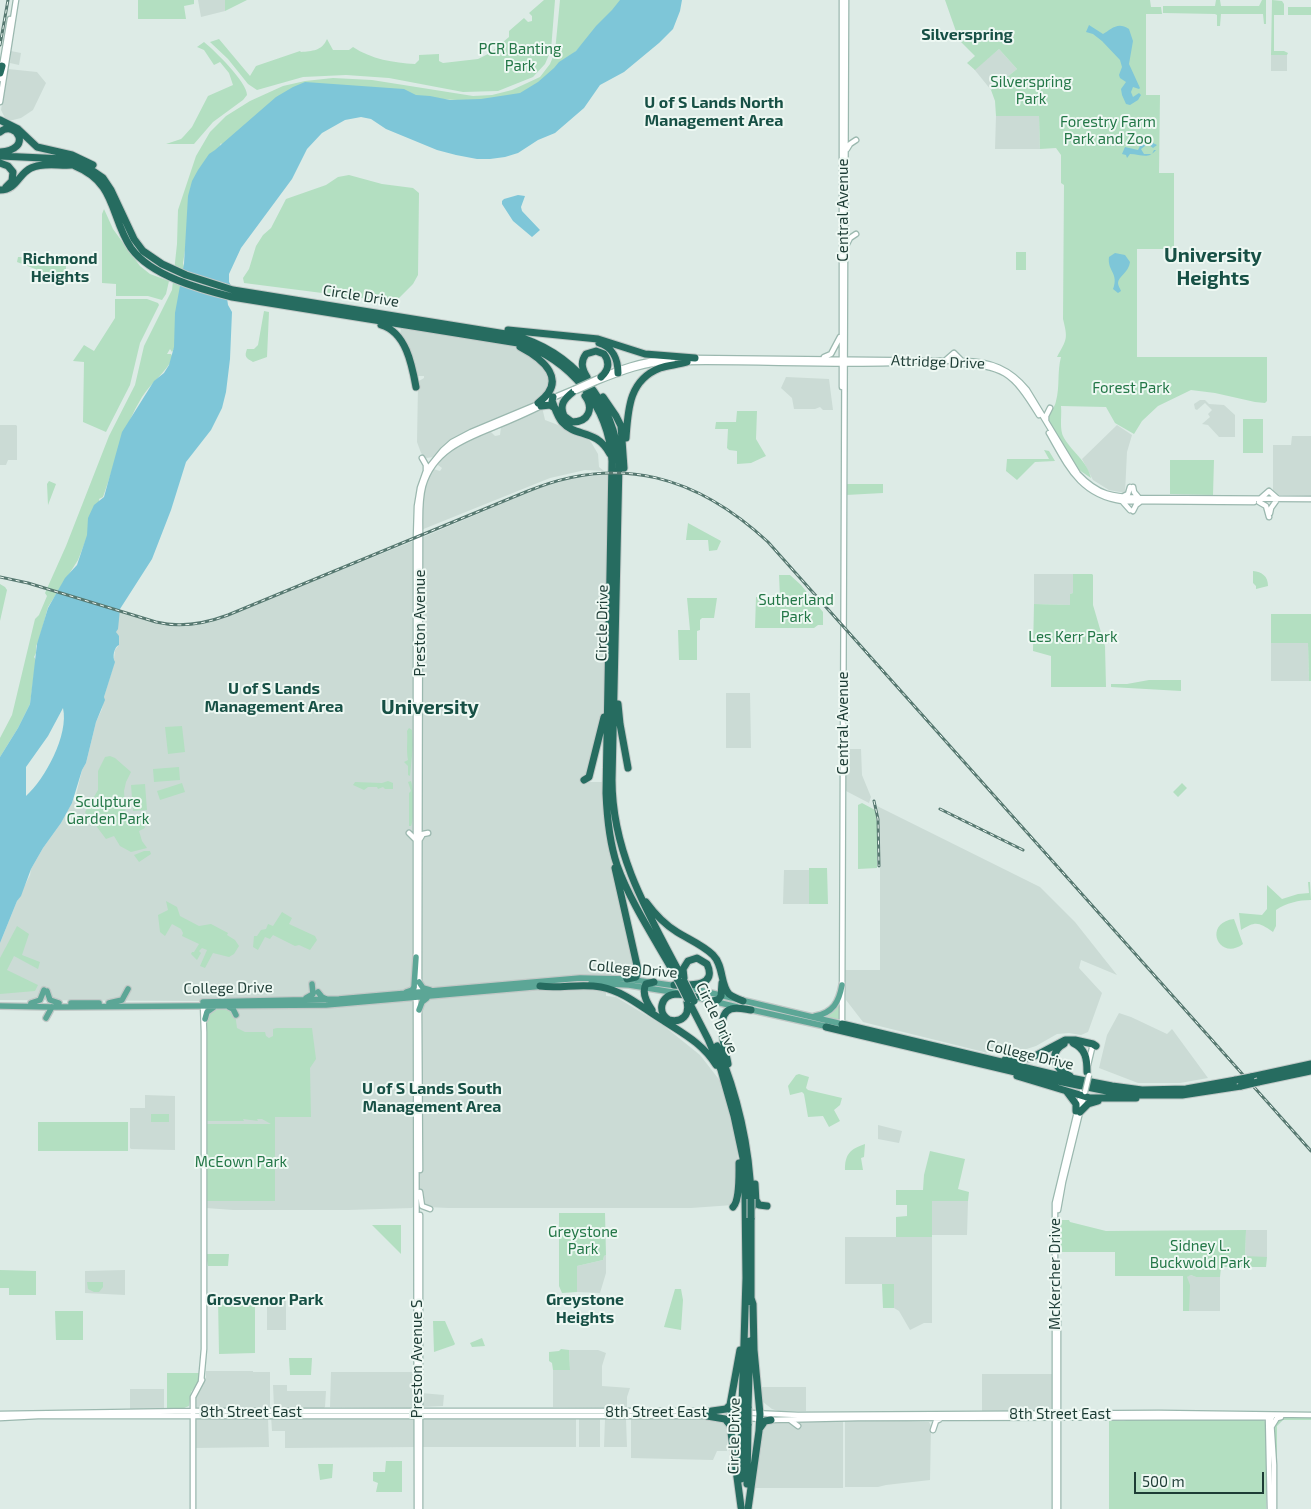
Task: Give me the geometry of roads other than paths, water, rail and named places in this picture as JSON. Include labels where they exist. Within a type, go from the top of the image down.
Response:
[{"type":"highway","points":[[0,120],[20,130],[37,147],[72,155],[92,164],[107,177],[118,193],[130,231]]},
{"type":"highway","points":[[0,126],[13,126]]},
{"type":"highway","points":[[0,132],[12,129],[17,133],[19,144],[15,148],[0,154]]},
{"type":"highway","points":[[0,154],[64,156],[92,164]]},
{"type":"highway","name":"Circle Drive","points":[[0,154],[58,158],[75,161],[90,168],[103,178],[111,190],[136,243],[162,268]]},
{"type":"highway","points":[[0,162],[10,166],[14,174],[10,185],[0,189]]},
{"type":"highway","name":"Circle Drive","points":[[0,162],[53,162],[71,165],[87,173],[107,192],[131,247],[145,262],[162,268],[196,287],[352,317],[518,343],[541,352],[560,364],[583,386],[596,405],[607,430],[612,450],[606,793],[609,830],[616,862],[625,883],[685,990]]},
{"type":"highway","points":[[0,189],[6,190],[13,186],[25,172],[34,167],[71,165]]},
{"type":"highway","name":"Circle Drive","points":[[233,294],[505,333],[542,346],[569,363],[596,394],[609,419],[616,440],[618,455],[616,665],[612,795],[614,814],[624,857],[638,895],[685,990],[729,1087],[750,1168],[751,1199],[747,1214],[744,1508]]},
{"type":"highway","points":[[352,317],[386,326],[397,333],[413,370],[416,388]]},
{"type":"highway","points":[[428,321],[598,339],[645,354],[694,358]]},
{"type":"highway","points":[[542,334],[604,344],[613,352],[617,361],[618,371]]},
{"type":"highway","points":[[486,337],[520,347],[550,361],[569,377],[581,390],[588,401],[590,409],[587,416],[580,421],[572,422],[563,414],[563,403],[574,391]]},
{"type":"highway","points":[[520,347],[540,359],[548,367],[551,374],[550,391],[539,405]]},
{"type":"highway","points":[[596,380],[608,367],[606,356],[598,351],[588,353],[582,361],[584,371],[621,426],[624,478]]},
{"type":"highway","points":[[617,586],[628,410],[635,389],[650,373],[662,367],[687,362]]},
{"type":"highway","points":[[539,405],[550,405],[553,402],[561,421],[568,427],[595,437],[602,442],[610,454],[612,469]]},
{"type":"highway","points":[[584,780],[589,777],[604,717],[609,660]]},
{"type":"highway","points":[[616,665],[620,724],[630,764]]},
{"type":"highway","points":[[592,766],[592,780]]},
{"type":"highway","points":[[609,830],[614,862],[638,970],[636,977],[626,979]]},
{"type":"highway","points":[[624,857],[635,883],[650,908],[675,931],[711,953],[719,964],[727,992],[743,1001]]},
{"type":"highway","points":[[685,990],[683,969],[688,961],[698,958],[706,962],[710,971],[705,982],[685,990],[666,998],[661,1008],[664,1017],[673,1021],[682,1019],[686,1014],[688,1008],[685,990]]},
{"type":"highway","points":[[712,1001],[718,1000],[721,996],[722,974]]},
{"type":"highway","points":[[654,982],[646,984],[644,996],[649,1005],[666,1023]]},
{"type":"highway","points":[[540,986],[588,986],[609,989],[633,999],[693,1040],[704,1050],[716,1065],[729,1087]]},
{"type":"highway","points":[[729,1087],[722,1018],[731,1009],[750,1010]]},
{"type":"highway","points":[[842,1024],[846,1030],[861,1035]]},
{"type":"highway","name":"College Drive","points":[[842,1024],[1100,1085],[1142,1090],[1258,1082],[1311,1071]]},
{"type":"highway","name":"College Drive","points":[[826,1027],[1105,1091],[1137,1095],[1182,1095],[1311,1064]]},
{"type":"highway","points":[[951,1050],[1006,1060],[1017,1060],[1031,1058],[1065,1040],[1075,1040],[1094,1046]]},
{"type":"highway","points":[[1094,1046],[1073,1043],[1064,1044],[1056,1050],[1054,1059],[1058,1069],[1071,1077],[1100,1085]]},
{"type":"highway","points":[[1073,1043],[1084,1050],[1087,1061],[1087,1074]]},
{"type":"highway","points":[[965,1060],[1067,1092],[1106,1100]]},
{"type":"highway","points":[[1067,1092],[1076,1104],[1078,1112],[1094,1101],[1182,1095]]},
{"type":"highway","points":[[742,1139],[738,1205],[747,1214]]},
{"type":"highway","points":[[733,1207],[738,1196]]},
{"type":"highway","points":[[751,1199],[759,1205],[766,1206]]},
{"type":"highway","name":"Circle Drive","points":[[745,1407],[751,1298],[747,1214]]},
{"type":"highway","points":[[744,1508],[730,1425],[730,1414],[740,1353],[746,1278]]},
{"type":"highway","points":[[751,1298],[753,1304],[754,1350],[759,1404],[764,1417],[759,1431]]},
{"type":"highway","points":[[710,1414],[728,1408],[733,1393]]},
{"type":"highway","points":[[710,1414],[725,1419],[730,1425]]},
{"type":"highway","points":[[744,1508],[759,1431],[764,1417]]},
{"type":"main road","points":[[0,79],[14,0]]},
{"type":"main road","points":[[0,102],[14,0]]},
{"type":"main road","name":"Central Avenue","points":[[843,361],[845,348],[846,245],[845,0]]},
{"type":"main road","name":"Central Avenue","points":[[842,1024],[844,373],[842,331],[845,0]]},
{"type":"main road","points":[[846,132],[848,136],[856,140],[850,144],[846,152]]},
{"type":"main road","points":[[846,226],[850,232],[856,234],[850,238],[846,245]]},
{"type":"main road","points":[[813,358],[831,354],[838,343],[842,331]]},
{"type":"main road","points":[[845,348],[850,356],[859,359]]},
{"type":"main road","name":"Attridge Drive","points":[[618,371],[654,364],[687,362],[830,364],[859,359],[946,360],[954,353],[963,361],[983,362],[1005,370],[1020,381],[1038,407],[1078,474],[1087,484],[1098,491],[1121,499]]},
{"type":"main road","name":"Attridge Drive","points":[[596,380],[652,360],[694,358],[813,358],[855,364],[976,364],[992,367],[1014,380],[1023,390],[1068,467],[1081,482],[1100,495],[1141,500],[1311,500]]},
{"type":"main road","points":[[808,363],[843,361]]},
{"type":"main road","points":[[830,364],[839,368],[844,373],[848,367],[855,364]]},
{"type":"main road","name":"Preston Avenue","points":[[418,995],[416,673],[417,506],[420,488],[426,471],[436,457],[447,446],[460,438],[539,405],[553,402],[596,380]]},
{"type":"main road","name":"Preston Avenue","points":[[418,822],[420,506],[425,481],[435,462],[453,446],[539,405]]},
{"type":"main road","points":[[1038,407],[1044,410],[1050,408],[1046,416],[1046,422]]},
{"type":"main road","points":[[426,471],[426,465],[422,458],[430,459],[436,457]]},
{"type":"main road","points":[[1132,487],[1141,500],[1131,510],[1121,499],[1128,494],[1132,487]]},
{"type":"main road","points":[[1269,491],[1277,500],[1271,508],[1269,517],[1266,506],[1260,500],[1269,491]]},
{"type":"main road","points":[[416,673],[420,694]]},
{"type":"main road","points":[[418,822],[427,832],[418,840],[409,831],[418,822]]},
{"type":"main road","name":"Preston Avenue","points":[[418,840],[416,957],[418,995]]},
{"type":"main road","points":[[416,957],[414,987],[403,997],[413,1002],[418,1008]]},
{"type":"main road","name":"College Drive","points":[[434,994],[448,990],[571,978],[626,979],[654,982],[842,1024]]},
{"type":"main road","points":[[419,982],[423,988],[434,994]]},
{"type":"main road","name":"College Drive","points":[[0,1002],[203,1004],[227,1006],[233,1009],[236,1015],[238,1009],[242,1006],[350,1004],[418,995],[600,983],[685,990],[712,1001],[826,1027]]},
{"type":"main road","points":[[295,1000],[310,997],[313,993],[312,984]]},
{"type":"main road","points":[[801,1014],[823,1014],[833,1009],[839,999],[842,986]]},
{"type":"main road","points":[[110,1003],[122,1000],[128,989]]},
{"type":"main road","points":[[350,1004],[448,990]]},
{"type":"main road","points":[[31,1003],[40,1000],[45,991],[49,999],[59,1003]]},
{"type":"main road","points":[[318,992],[326,999]]},
{"type":"main road","points":[[418,1210],[420,1192],[418,1008],[424,1000],[434,994]]},
{"type":"main road","points":[[418,995],[418,1210]]},
{"type":"main road","name":"College Drive","points":[[0,1006],[168,1006],[403,997]]},
{"type":"main road","points":[[168,1006],[180,1003]]},
{"type":"main road","points":[[203,1004],[204,1032]]},
{"type":"main road","points":[[193,1509],[193,1401],[194,1393],[201,1382],[204,1358],[203,1004]]},
{"type":"main road","points":[[205,1019],[209,1010],[215,1006]]},
{"type":"main road","points":[[46,1018],[52,1007]]},
{"type":"main road","points":[[826,1027],[838,1028],[842,1024]]},
{"type":"main road","name":"McKercher Drive","points":[[1056,1509],[1058,1206],[1094,1046]]},
{"type":"main road","points":[[420,1192],[422,1206],[430,1209]]},
{"type":"main road","name":"Preston Avenue S","points":[[418,1210],[418,1509]]},
{"type":"main road","points":[[178,1412],[188,1408],[193,1401]]},
{"type":"main road","points":[[1039,1418],[1050,1420],[1056,1427],[1066,1415],[1056,1407],[1046,1414]]},
{"type":"main road","points":[[1268,1408],[1270,1509]]},
{"type":"main road","points":[[659,1416],[660,1414],[679,1411]]},
{"type":"main road","name":"8th Street East","points":[[0,1416],[178,1412],[240,1416],[679,1411],[710,1414]]},
{"type":"main road","points":[[240,1416],[244,1413],[256,1412]]},
{"type":"main road","points":[[327,1416],[328,1413],[340,1412]]},
{"type":"main road","name":"8th Street East","points":[[0,1416],[340,1412],[659,1416],[730,1414],[789,1420],[1039,1418],[1056,1415]]},
{"type":"main road","name":"8th Street East","points":[[764,1417],[1046,1414],[1268,1418],[1311,1416]]},
{"type":"main road","name":"8th Street East","points":[[1268,1418],[1311,1416]]},
{"type":"main road","points":[[1268,1418],[1281,1417]]},
{"type":"main road","points":[[925,1418],[930,1422],[933,1430],[936,1421],[943,1418]]},
{"type":"main road","points":[[1268,1418],[1274,1509]]},
{"type":"main road","points":[[789,1420],[798,1426]]},
{"type":"water","points":[[620,0],[682,0],[673,29],[624,72],[600,85],[584,108],[555,133],[538,140],[518,153],[505,157],[477,159],[437,150],[386,129],[371,119],[361,117],[345,120],[322,133],[307,149],[292,179],[241,248],[229,274],[229,282],[232,287],[227,298],[232,312],[230,359],[222,408],[211,430],[186,462],[171,510],[152,559],[120,609],[116,632],[119,636],[119,645],[114,652],[115,662],[104,697],[105,700],[96,722],[86,763],[72,803],[31,869],[0,943],[0,757],[30,704],[37,644],[48,608],[65,578],[77,565],[87,535],[88,518],[94,505],[104,497],[122,432],[154,381],[164,373],[169,365],[174,347],[175,313],[184,264],[188,196],[192,181],[198,170],[209,154],[276,97],[305,82],[404,89],[416,95],[450,100],[481,99],[520,93],[538,82],[559,62],[576,51]],"holes":[[[63,708],[64,719],[54,756],[41,779],[26,796],[26,767],[48,736]]]},
{"type":"water","points":[[1089,25],[1103,34],[1118,26],[1129,29],[1133,41],[1129,64],[1140,88],[1133,87],[1131,92],[1133,97],[1139,93],[1141,95],[1138,100],[1130,105],[1126,104],[1122,95],[1121,89],[1126,82],[1119,75],[1122,67],[1120,60],[1102,41],[1093,34],[1086,32]]},
{"type":"water","points":[[1142,142],[1151,142],[1157,145],[1153,148],[1149,145],[1145,146],[1141,149],[1144,154],[1151,154],[1147,156],[1130,154],[1127,158],[1126,155],[1122,154],[1125,147],[1138,150]]},
{"type":"water","points":[[518,195],[525,196],[521,207],[522,211],[540,230],[532,237],[513,221],[502,204],[504,199]]},
{"type":"water","points":[[1115,253],[1125,255],[1130,262],[1128,269],[1118,281],[1121,291],[1118,293],[1113,289],[1115,279],[1109,262],[1109,257]]},
{"type":"railway","points":[[0,45],[8,0]]},
{"type":"railway","points":[[0,577],[28,583],[156,622],[174,625],[192,624],[228,615],[528,491],[562,480],[594,474],[626,473],[656,478],[686,487],[714,501],[768,542],[1311,1151]]},
{"type":"railway","points":[[874,801],[878,819],[879,866]]},
{"type":"railway","points":[[940,809],[1023,850]]},
{"type":"district","name":"Silverspring","points":[[967,35]]},
{"type":"district","name":"U of S Lands North Management Area","points":[[714,112]]},
{"type":"district","name":"University Heights","points":[[1213,266]]},
{"type":"district","name":"Richmond Heights","points":[[60,268]]},
{"type":"district","name":"U of S Lands Management Area","points":[[274,698]]},
{"type":"district","name":"University","points":[[430,707]]},
{"type":"district","name":"U of S Lands South Management Area","points":[[432,1098]]},
{"type":"district","name":"Grosvenor Park","points":[[265,1300]]},
{"type":"district","name":"Greystone Heights","points":[[585,1309]]},
{"type":"park label","name":"PCR Banting Park","points":[[520,58]]},
{"type":"park label","name":"Silverspring Park","points":[[1031,90]]},
{"type":"park label","name":"Forestry Farm Park and Zoo","points":[[1108,130]]},
{"type":"park label","name":"Forest Park","points":[[1131,388]]},
{"type":"park label","name":"Sutherland Park","points":[[796,608]]},
{"type":"park label","name":"Les Kerr Park","points":[[1073,637]]},
{"type":"park label","name":"Sculpture Garden Park","points":[[108,810]]},
{"type":"park label","name":"McEown Park","points":[[241,1162]]},
{"type":"park label","name":"Greystone Park","points":[[583,1240]]},
{"type":"park label","name":"Sidney L. Buckwold Park","points":[[1200,1254]]}]
